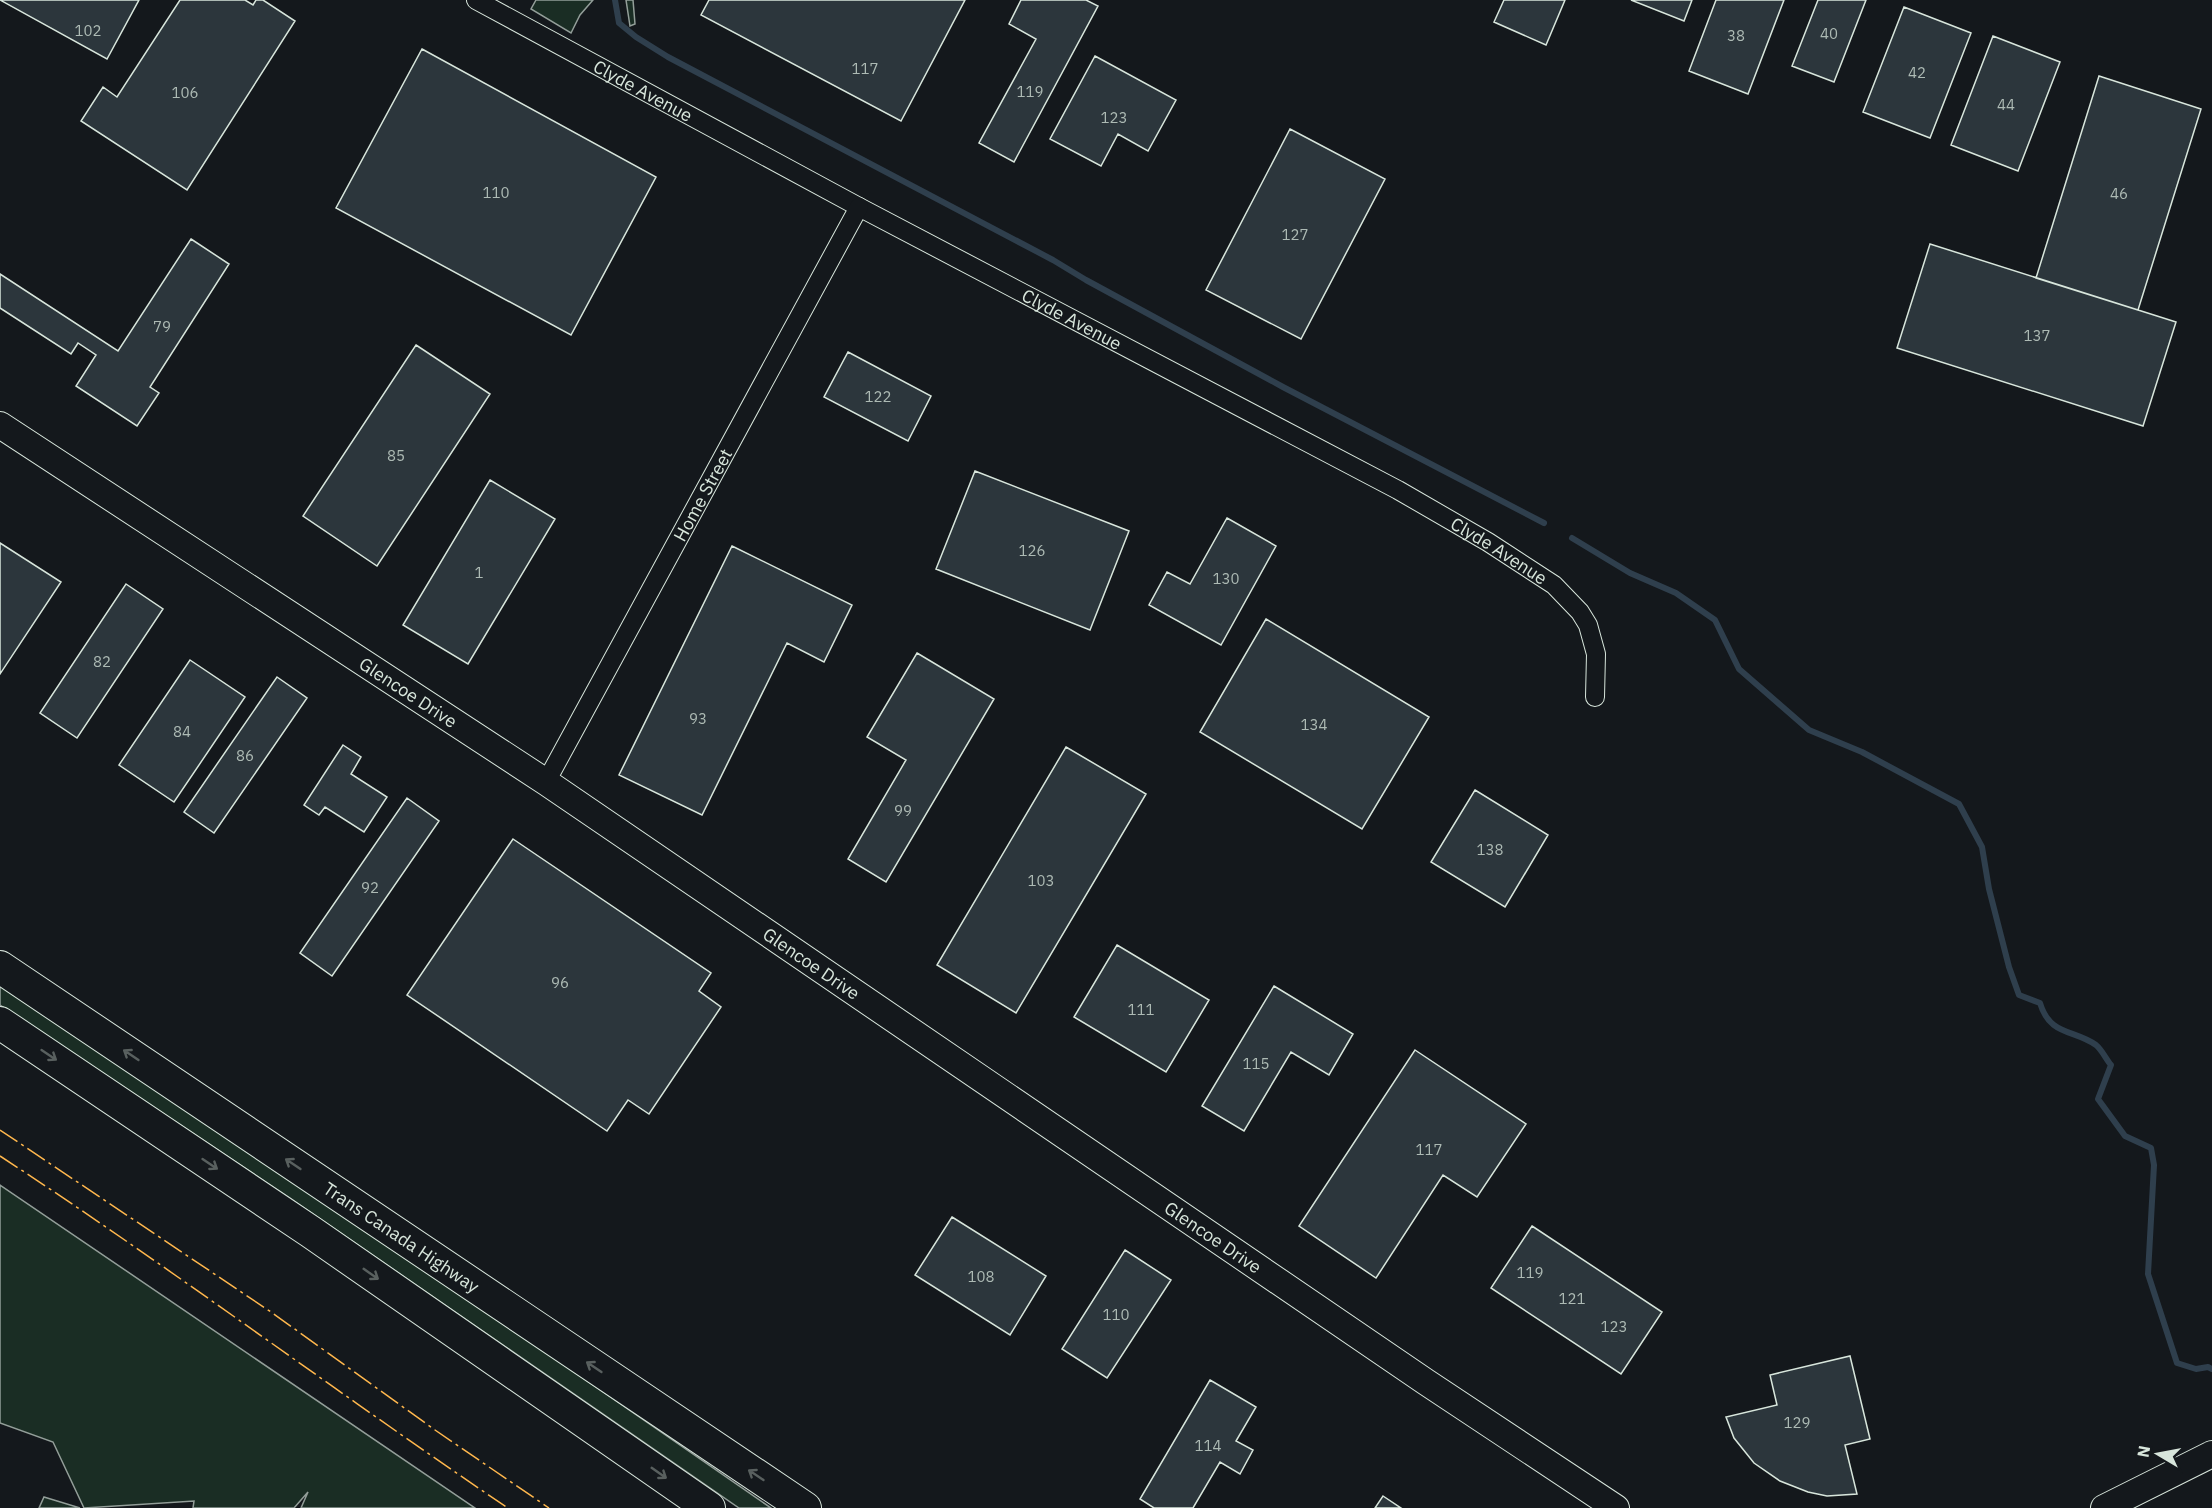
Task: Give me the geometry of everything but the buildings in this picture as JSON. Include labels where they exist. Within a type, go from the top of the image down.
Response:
[{"type":"highway","name":"Trans Canada Highway","points":[[0,967],[805,1508]]},
{"type":"highway","points":[[0,1023],[311,1232],[709,1508]]},
{"type":"street","name":"Clyde Avenue","points":[[476,0],[859,207],[1398,490],[1543,578],[1573,601],[1588,625],[1597,661],[1595,697]]},
{"type":"street","name":"Home Street","points":[[546,782],[859,207]]},
{"type":"street","name":"Glencoe Drive","points":[[0,425],[546,782],[1426,1382],[1616,1508]]},
{"type":"street","points":[[2104,1508],[2212,1454]]},
{"type":"green space","points":[[536,0],[593,0],[580,15],[571,33],[531,9]]},
{"type":"green space","points":[[626,0],[633,0],[635,24],[630,26]]},
{"type":"green space","points":[[0,982],[297,1180],[771,1508],[739,1508],[290,1198],[0,1005]]},
{"type":"green space","points":[[0,1185],[475,1508],[301,1508],[308,1492],[294,1508],[193,1508],[194,1501],[84,1508],[53,1442],[0,1423]]},
{"type":"green space","points":[[44,1497],[80,1508],[39,1508]]},
{"type":"waterway","points":[[615,0],[619,23],[636,37],[668,57],[1053,260],[1283,387],[1544,523]]},
{"type":"waterway","points":[[1572,538],[1630,573],[1676,593],[1715,620],[1739,669],[1809,730],[1862,752],[1959,804],[1982,847],[1989,889],[2009,967],[2019,995],[2040,1003],[2044,1014],[2056,1027],[2098,1047],[2111,1065],[2098,1099],[2125,1136],[2151,1148],[2154,1165],[2148,1274],[2177,1363],[2196,1369],[2208,1367],[2212,1369]]},
{"type":"power","points":[[0,1130],[271,1312],[435,1430],[549,1508]]},
{"type":"power","points":[[0,1156],[128,1242],[508,1508]]}]
